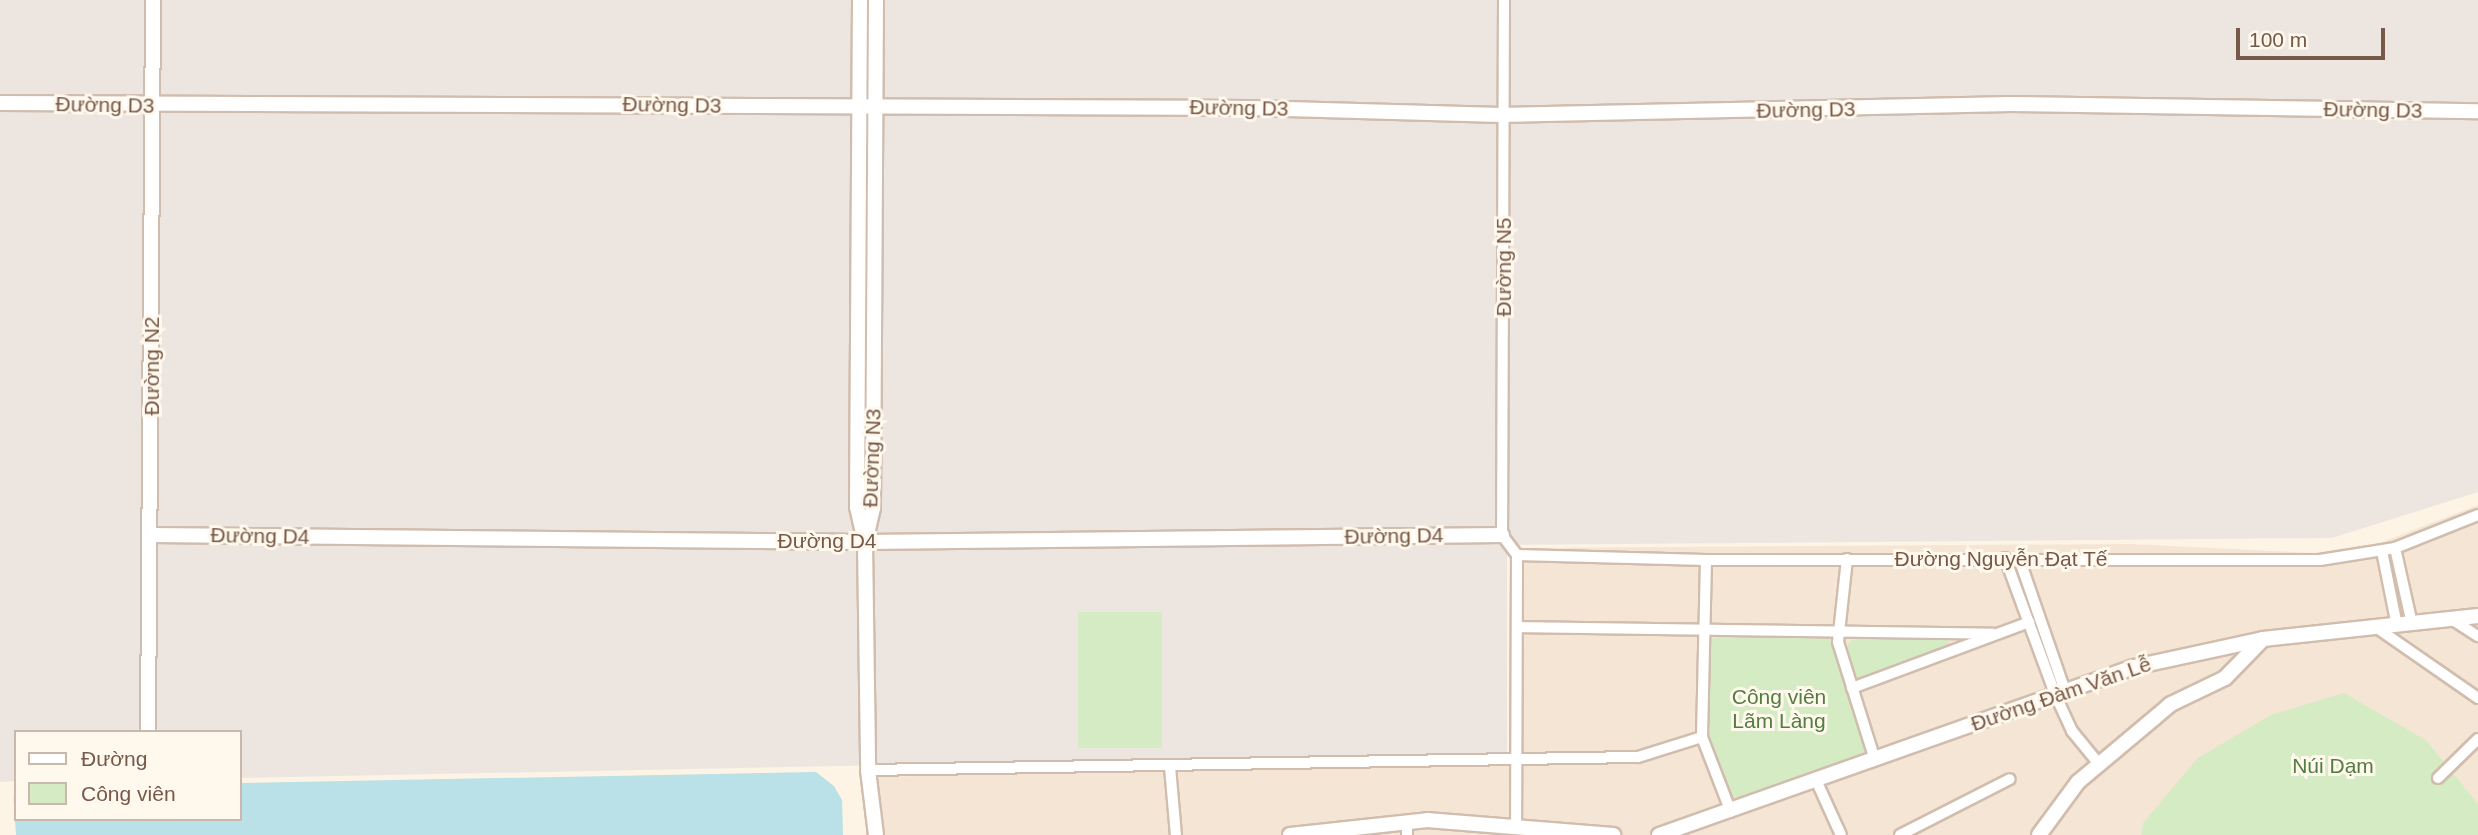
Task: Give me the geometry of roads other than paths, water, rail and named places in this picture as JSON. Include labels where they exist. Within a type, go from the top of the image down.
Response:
[{"type":"street","name":"Đường N2","points":[[148,730],[152,535],[153,0]]},
{"type":"street","name":"Đường N3","points":[[860,0],[857,507],[865,542]]},
{"type":"street","name":"Đường N3","points":[[865,542],[873,508],[876,0]]},
{"type":"street","name":"Đường N5","points":[[1502,535],[1501,115],[1504,0]]},
{"type":"street","name":"Đường D3","points":[[0,103],[152,106],[456,102],[859,108],[1237,107],[1501,115],[2011,104],[2478,111]]},
{"type":"street","name":"Đường Nguyễn Đạt Tế","points":[[1517,555],[1706,560],[2320,560],[2395,548],[2478,515]]},
{"type":"street","name":"Đường D4","points":[[152,535],[865,542],[1502,535]]},
{"type":"street","points":[[1502,535],[1517,555],[1516,828]]},
{"type":"street","points":[[865,542],[868,770],[876,835]]},
{"type":"street","points":[[2395,548],[2404,625]]},
{"type":"street","points":[[2382,551],[2404,625]]},
{"type":"street","points":[[2005,558],[2029,622],[2061,692]]},
{"type":"street","points":[[2019,558],[2061,692],[2061,708],[2072,732],[2099,764]]},
{"type":"street","points":[[1847,559],[1838,642],[1875,760]]},
{"type":"street","points":[[1706,560],[1702,737],[1731,812]]},
{"type":"street","name":"Đường Đàm Văn Lễ","points":[[1659,835],[1731,812],[2134,667],[2263,639],[2478,616]]},
{"type":"street","points":[[2453,620],[2478,636]]},
{"type":"street","points":[[1852,688],[2029,622]]},
{"type":"street","points":[[1517,627],[1992,634]]},
{"type":"street","points":[[2377,628],[2478,698]]},
{"type":"street","points":[[2044,832],[2078,782],[2171,704],[2225,678],[2263,639]]},
{"type":"street","points":[[868,770],[1638,757],[1702,737]]},
{"type":"street","points":[[2438,778],[2478,739]]},
{"type":"street","points":[[1170,767],[1176,835]]},
{"type":"street","points":[[1900,835],[2010,779]]},
{"type":"street","points":[[1816,780],[1841,835]]},
{"type":"street","points":[[1290,835],[1407,828],[1516,828],[1537,832],[1613,835]]},
{"type":"water","points":[[816,772],[834,786],[842,800],[843,835],[16,835],[15,821],[242,821],[242,783]]},
{"type":"park label","name":"Công viên Lãm Làng","points":[[1779,709]]},
{"type":"park label","name":"Núi Dạm","points":[[2333,766]]}]
